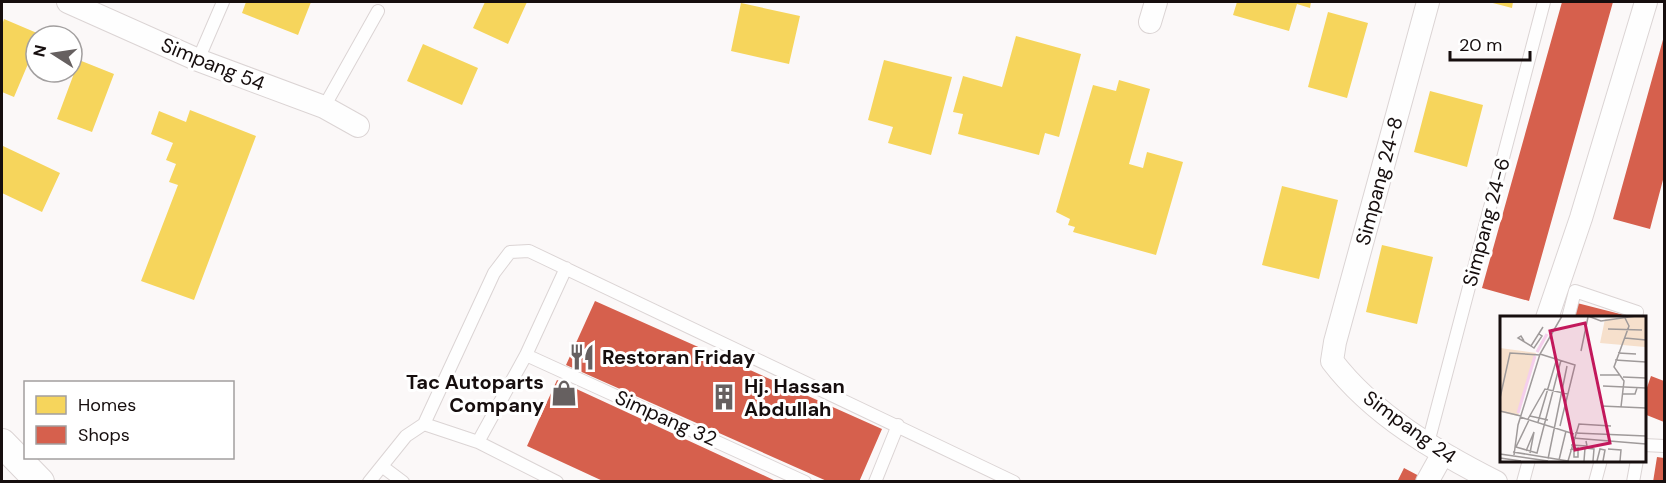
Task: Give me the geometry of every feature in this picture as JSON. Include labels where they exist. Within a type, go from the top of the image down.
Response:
[{"type":"street","name":"Simpang 54","points":[[68,2],[198,60],[324,107],[358,126]]},
{"type":"street","name":"Simpang 24-8","points":[[1332,361],[1335,342],[1428,2]]},
{"type":"street","points":[[1548,316],[1581,218],[1646,2]]},
{"type":"street","name":"Simpang 24","points":[[1332,361],[1347,380],[1435,449],[1496,481]]},
{"type":"street","points":[[2,443],[40,482]]},
{"type":"street","points":[[1426,482],[1435,449]]},
{"type":"street","points":[[1496,481],[1501,462]]},
{"type":"lane","points":[[198,60],[223,2]]},
{"type":"lane","name":"Simpang 24-6","points":[[1435,449],[1544,2]]},
{"type":"lane","points":[[324,107],[378,11]]},
{"type":"lane","points":[[369,482],[406,436],[424,424],[494,273],[510,252],[529,251],[1014,482]]},
{"type":"lane","points":[[478,442],[526,355],[566,268]]},
{"type":"lane","points":[[1569,316],[1575,291],[1637,312],[1636,316]]},
{"type":"lane","name":"Simpang 32","points":[[526,355],[805,482]]},
{"type":"lane","points":[[424,424],[478,442],[557,482]]},
{"type":"lane","points":[[875,482],[898,425]]},
{"type":"lane","points":[[1645,445],[1665,446]]},
{"type":"lane","points":[[1523,482],[1528,462]]},
{"type":"lane","points":[[1595,482],[1600,462]]},
{"type":"lane","points":[[1634,482],[1637,462]]},
{"type":"lane","points":[[383,466],[403,482]]},
{"type":"building: Homes","points":[[246,2],[311,2],[298,35],[242,13]]},
{"type":"building: Homes","points":[[485,2],[527,2],[508,44],[473,28]]},
{"type":"building: Homes","points":[[1237,2],[1311,2],[1310,8],[1297,4],[1289,31],[1233,15]]},
{"type":"building: Homes","points":[[1489,2],[1513,2],[1512,8]]},
{"type":"building: Homes","points":[[741,3],[800,16],[789,64],[731,51]]},
{"type":"building: Homes","points":[[1328,12],[1368,23],[1347,98],[1308,87]]},
{"type":"building: Homes","points":[[4,19],[24,28],[24,73],[14,97],[2,92],[2,25]]},
{"type":"building: Homes","points":[[1016,36],[1081,54],[1059,137],[1045,133],[1039,155],[958,134],[963,114],[953,112],[963,76],[1002,87]]},
{"type":"building: Homes","points":[[423,44],[478,68],[462,105],[407,81]]},
{"type":"building: Homes","points":[[884,60],[952,77],[931,155],[888,143],[893,127],[868,120]]},
{"type":"building: Homes","points":[[84,62],[114,74],[92,132],[57,119],[70,84],[84,84]]},
{"type":"building: Homes","points":[[1119,80],[1150,89],[1129,164],[1143,168],[1147,152],[1183,162],[1156,255],[1073,232],[1075,227],[1068,225],[1070,219],[1056,212],[1093,85],[1116,91]]},
{"type":"building: Homes","points":[[1430,91],[1483,105],[1467,167],[1414,152]]},
{"type":"building: Homes","points":[[190,110],[256,136],[194,300],[141,281],[178,185],[169,182],[176,164],[166,160],[173,143],[151,134],[159,111],[186,122]]},
{"type":"building: Homes","points":[[3,146],[60,173],[42,212],[2,193]]},
{"type":"building: Homes","points":[[1282,186],[1338,200],[1319,279],[1262,265]]},
{"type":"building: Homes","points":[[1382,245],[1433,257],[1417,324],[1366,312]]},
{"type":"building: Shops","points":[[1562,2],[1613,2],[1529,301],[1482,288]]},
{"type":"building: Shops","points":[[1664,36],[1664,176],[1650,229],[1613,219]]},
{"type":"building: Shops","name":"Hj. Hassan Abdullah","points":[[595,301],[882,429],[859,482],[829,482],[566,365]]},
{"type":"building: Shops","points":[[1577,303],[1628,316],[1574,316]]},
{"type":"building: Shops","points":[[1651,376],[1664,381],[1664,422],[1645,414],[1645,393]]},
{"type":"building: Shops","name":"Hj. Hassan Abdullah","points":[[557,380],[778,482],[605,482],[527,446]]},
{"type":"building: Shops","points":[[1657,457],[1664,458],[1664,482],[1653,482]]},
{"type":"building: Shops","points":[[1404,468],[1423,478],[1421,482],[1397,482]]},
{"type":"place","name":"Restoran Friday","points":[[582,357]]},
{"type":"place","name":"Tac Autoparts Company","points":[[564,393]]},
{"type":"place","name":"Hj. Hassan Abdullah","points":[[724,397]]}]
